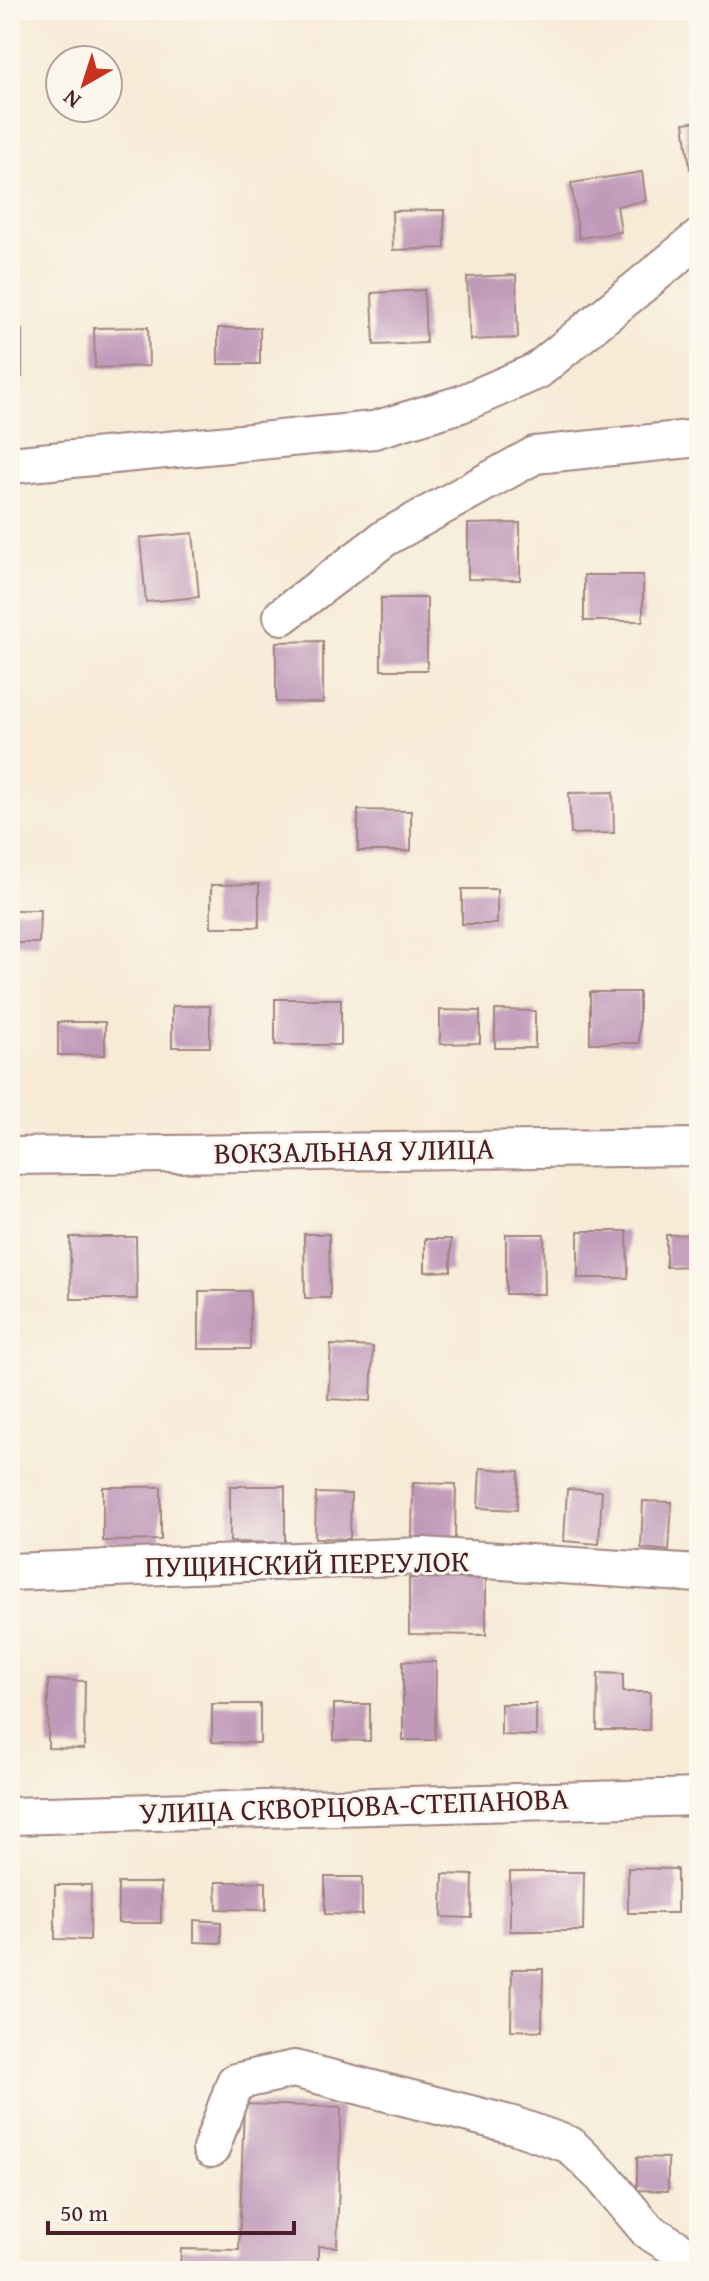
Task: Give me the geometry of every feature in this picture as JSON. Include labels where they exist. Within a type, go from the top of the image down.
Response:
[{"type":"street","points":[[10,465],[374,430],[461,404],[537,371],[699,238]]},
{"type":"street","points":[[282,616],[385,538],[535,455],[699,438]]},
{"type":"street","name":"ВОКЗАЛЬНАЯ УЛИЦА","points":[[10,1156],[699,1147]]},
{"type":"street","name":"ПУЩИНСКИЙ ПЕРЕУЛОК","points":[[10,1572],[423,1556],[699,1574]]},
{"type":"street","name":"УЛИЦА СКВОРЦОВА-СТЕПАНОВА","points":[[10,1816],[699,1797]]},
{"type":"street","points":[[211,2149],[235,2082],[294,2069],[513,2125],[570,2145],[602,2176],[648,2231],[699,2262]]},
{"type":"building","points":[[699,121],[699,168],[690,169],[684,123]]},
{"type":"building","points":[[642,172],[646,201],[617,206],[621,232],[579,238],[571,183]]},
{"type":"building","points":[[444,210],[445,248],[393,250],[392,211]]},
{"type":"building","points":[[516,275],[518,338],[470,340],[467,277]]},
{"type":"building","points":[[424,290],[426,343],[374,345],[372,293]]},
{"type":"building","points":[[148,327],[149,366],[95,368],[94,328]]},
{"type":"building","points":[[218,328],[260,328],[260,364],[218,364]]},
{"type":"building","points":[[10,330],[22,330],[22,377],[10,377]]},
{"type":"building","points":[[520,523],[520,580],[468,579],[468,524]]},
{"type":"building","points":[[193,533],[199,597],[146,602],[140,538]]},
{"type":"building","points":[[584,575],[643,575],[643,621],[584,621]]},
{"type":"building","points":[[381,598],[427,598],[427,670],[381,670]]},
{"type":"building","points":[[323,641],[323,703],[276,702],[276,642]]},
{"type":"building","points":[[613,792],[614,833],[571,834],[569,793]]},
{"type":"building","points":[[358,810],[411,811],[411,851],[358,851]]},
{"type":"building","points":[[259,884],[259,927],[211,927],[211,885]]},
{"type":"building","points":[[462,889],[497,889],[497,924],[462,924]]},
{"type":"building","points":[[10,910],[40,910],[39,943],[10,943]]},
{"type":"building","points":[[590,992],[639,992],[639,1043],[590,1043]]},
{"type":"building","points":[[275,999],[341,999],[341,1045],[275,1045]]},
{"type":"building","points":[[695,999],[699,999],[699,1046],[693,1046]]},
{"type":"building","points":[[172,1006],[210,1006],[210,1047],[172,1047]]},
{"type":"building","points":[[440,1010],[480,1011],[480,1043],[440,1044]]},
{"type":"building","points":[[495,1010],[535,1011],[535,1048],[495,1048]]},
{"type":"building","points":[[58,1022],[105,1022],[105,1055],[58,1055]]},
{"type":"building","points":[[578,1231],[627,1231],[628,1278],[578,1278]]},
{"type":"building","points":[[304,1234],[329,1234],[330,1298],[305,1298]]},
{"type":"building","points":[[506,1234],[544,1234],[545,1294],[506,1294]]},
{"type":"building","points":[[698,1234],[698,1266],[666,1267],[666,1235]]},
{"type":"building","points":[[70,1237],[136,1237],[137,1299],[71,1299]]},
{"type":"building","points":[[425,1239],[451,1239],[451,1271],[425,1272]]},
{"type":"building","points":[[199,1291],[250,1291],[250,1349],[199,1349]]},
{"type":"building","points":[[331,1345],[373,1347],[371,1401],[328,1399]]},
{"type":"building","points":[[480,1468],[519,1471],[517,1510],[478,1508]]},
{"type":"building","points":[[413,1483],[456,1484],[455,1539],[412,1538]]},
{"type":"building","points":[[230,1486],[285,1486],[285,1543],[230,1542]]},
{"type":"building","points":[[103,1487],[161,1487],[161,1540],[103,1541]]},
{"type":"building","points":[[567,1489],[602,1491],[599,1544],[564,1541]]},
{"type":"building","points":[[316,1493],[351,1494],[350,1539],[315,1538]]},
{"type":"building","points":[[643,1501],[672,1502],[669,1551],[641,1548]]},
{"type":"building","points":[[10,1517],[13,1517],[13,1542],[10,1542]]},
{"type":"building","points":[[409,1578],[486,1579],[486,1635],[409,1634]]},
{"type":"building","points":[[403,1661],[436,1662],[435,1740],[403,1740]]},
{"type":"building","points":[[598,1673],[623,1674],[623,1692],[650,1692],[649,1730],[597,1730]]},
{"type":"building","points":[[48,1680],[85,1681],[84,1749],[48,1748]]},
{"type":"building","points":[[212,1704],[260,1704],[260,1743],[212,1742]]},
{"type":"building","points":[[334,1704],[370,1704],[370,1741],[334,1740]]},
{"type":"building","points":[[501,1704],[536,1704],[536,1736],[501,1735]]},
{"type":"building","points":[[628,1868],[677,1869],[677,1913],[628,1913]]},
{"type":"building","points":[[510,1872],[584,1872],[583,1931],[510,1931]]},
{"type":"building","points":[[443,1874],[473,1875],[472,1918],[442,1917]]},
{"type":"building","points":[[325,1877],[362,1877],[362,1915],[325,1914]]},
{"type":"building","points":[[216,1882],[266,1882],[266,1910],[217,1909]]},
{"type":"building","points":[[118,1883],[161,1883],[161,1923],[118,1923]]},
{"type":"building","points":[[55,1885],[91,1885],[90,1940],[55,1939]]},
{"type":"building","points":[[194,1920],[221,1922],[221,1943],[194,1942]]},
{"type":"building","points":[[512,1969],[543,1969],[542,2031],[511,2030]]},
{"type":"building","points":[[244,2104],[341,2107],[337,2247],[318,2246],[318,2271],[180,2271],[181,2249],[239,2250]]},
{"type":"building","points":[[637,2157],[668,2158],[668,2191],[637,2190]]}]
